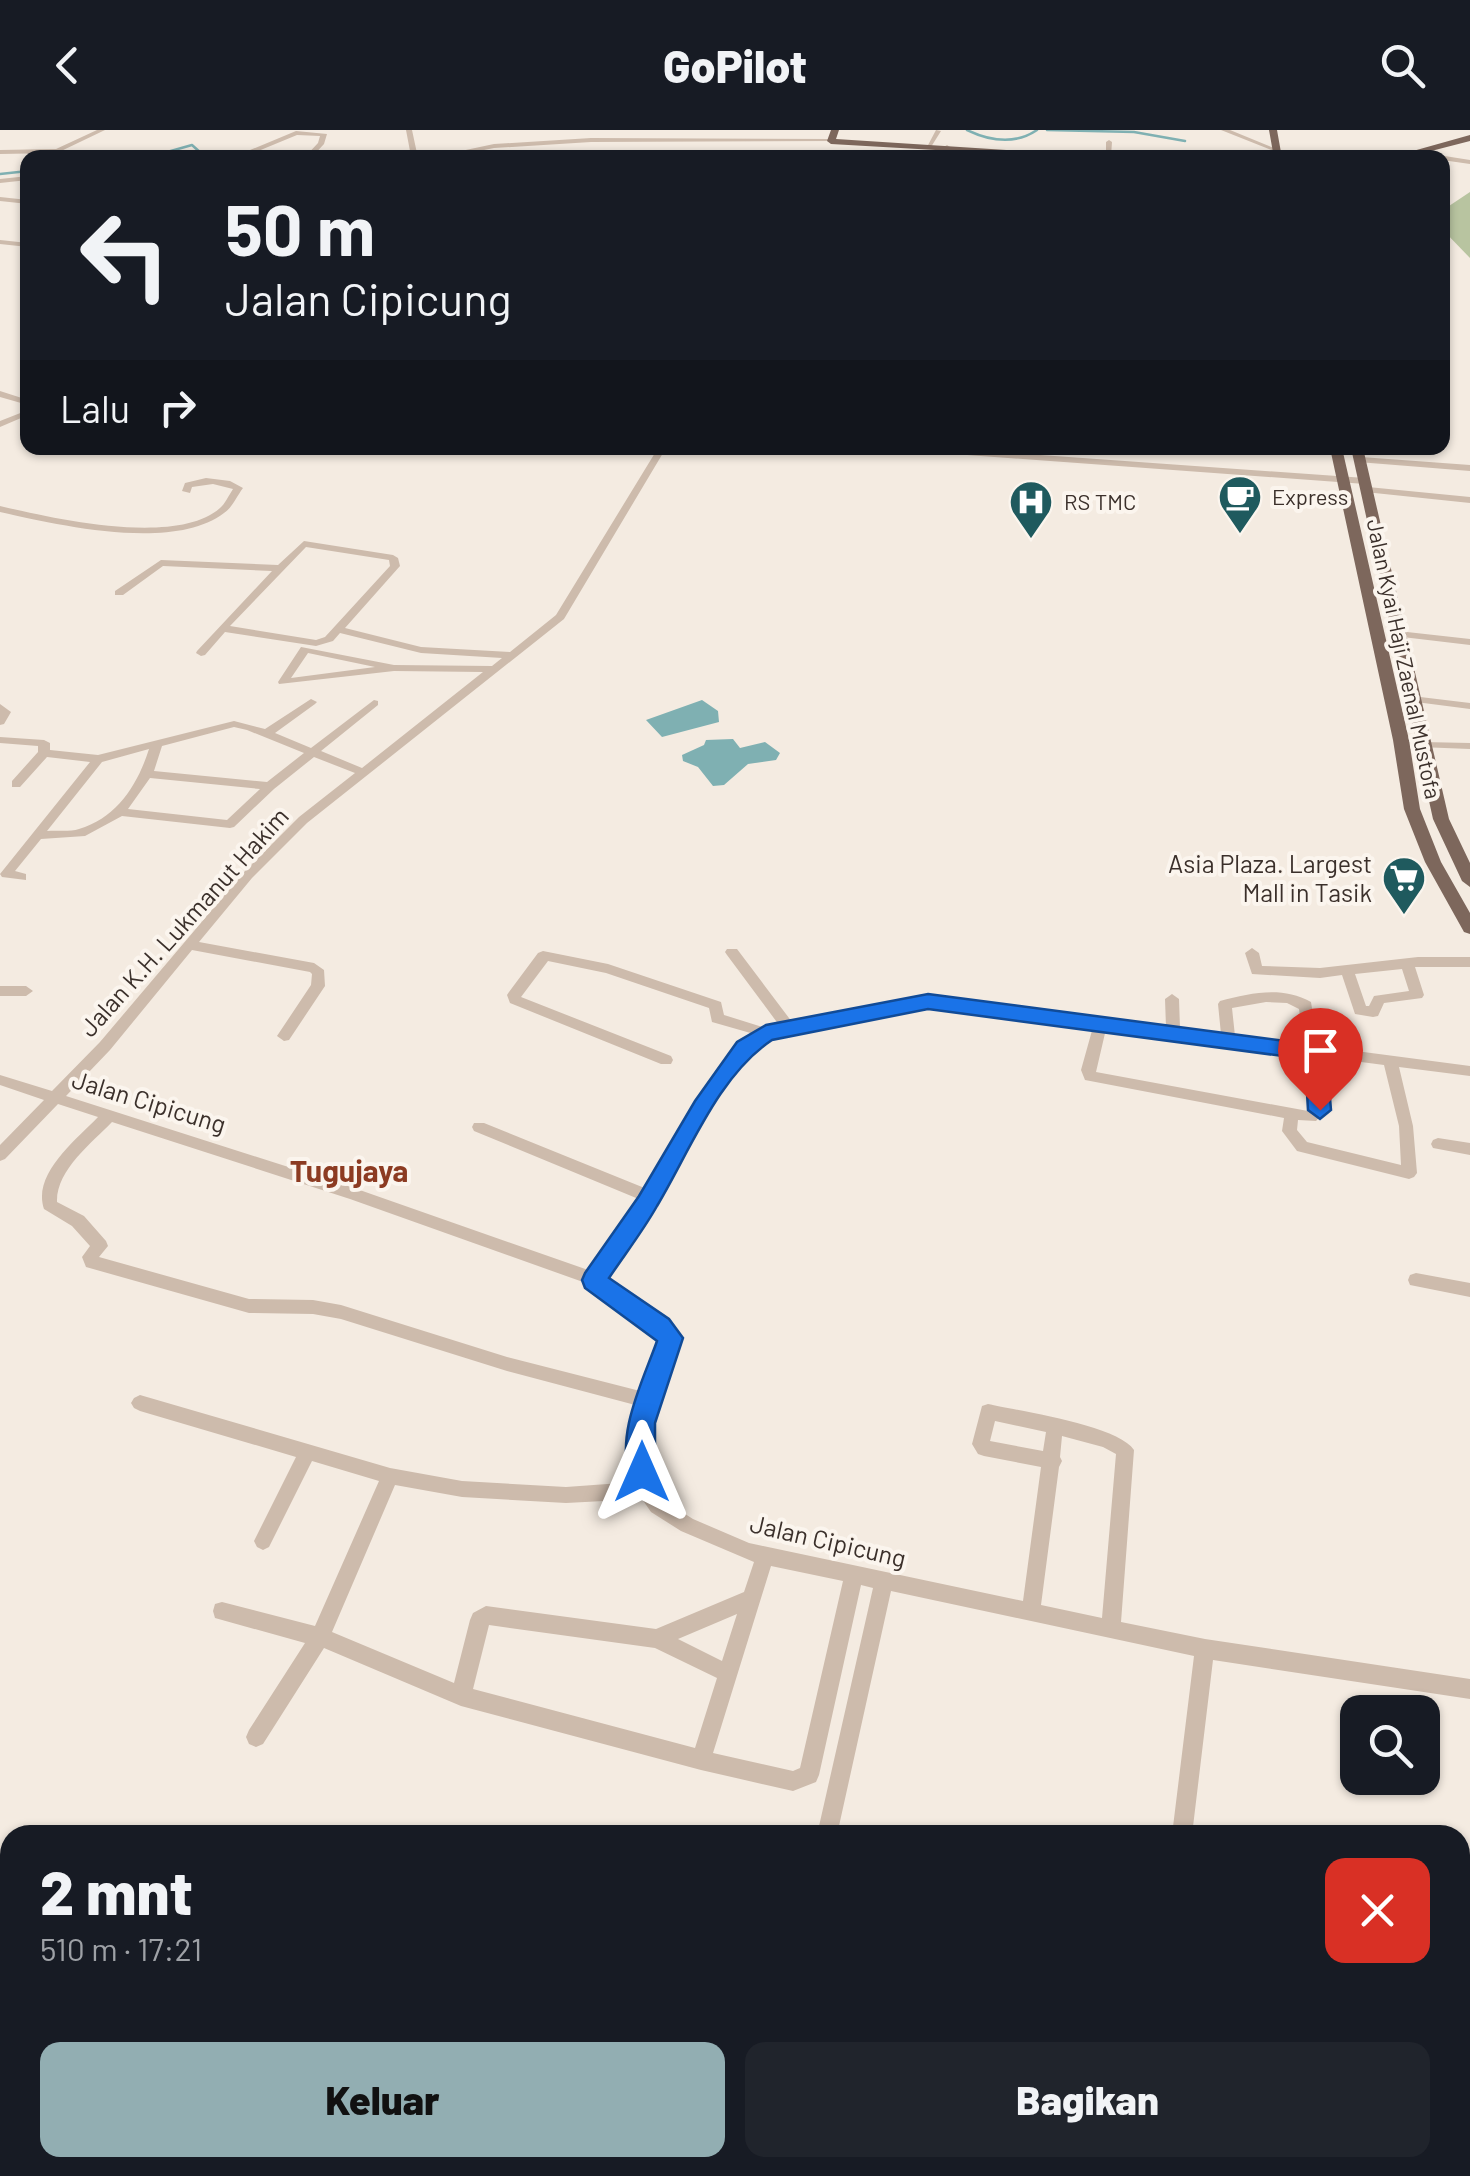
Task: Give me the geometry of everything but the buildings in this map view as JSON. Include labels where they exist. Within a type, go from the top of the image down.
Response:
[{"type":"main road","points":[[835,130],[831,141],[929,146],[940,150]]},
{"type":"main road","points":[[1424,150],[1470,138]]},
{"type":"main road","name":"Jalan Kyai Haji Zaenal Mustofa","points":[[1338,455],[1412,809],[1433,862],[1470,928]]},
{"type":"main road","name":"Jalan Kyai Haji Zaenal Mustofa","points":[[1359,455],[1436,797],[1452,848],[1470,881]]},
{"type":"main road","points":[[1365,580],[1386,582]]},
{"type":"main road","points":[[1378,643],[1399,640]]},
{"type":"main road","points":[[1410,792],[1436,797]]},
{"type":"street","points":[[59,150],[102,130]]},
{"type":"street","points":[[591,130],[592,140]]},
{"type":"street","points":[[1224,130],[1268,150]]},
{"type":"street","points":[[929,146],[938,132]]},
{"type":"street","points":[[254,150],[298,133],[320,133],[314,150]]},
{"type":"street","points":[[519,144],[520,133]]},
{"type":"street","points":[[490,146],[494,134]]},
{"type":"street","points":[[470,150],[648,136],[704,139],[764,135],[831,141]]},
{"type":"street","points":[[283,138],[297,146],[316,147]]},
{"type":"street","points":[[704,139],[704,148]]},
{"type":"street","points":[[802,150],[805,140]]},
{"type":"street","points":[[1108,150],[1109,142]]},
{"type":"street","name":"Jalan K.H. Lukmanut Hakim","points":[[0,1156],[104,1046],[188,945],[303,820],[497,669],[568,608],[658,455]]},
{"type":"street","points":[[1078,455],[1343,478],[1470,500]]},
{"type":"street","points":[[1367,455],[1470,468]]},
{"type":"street","points":[[0,509],[142,531],[178,529],[217,514],[234,500],[238,488],[194,482],[187,491]]},
{"type":"street","points":[[201,653],[222,628],[278,568],[307,543],[393,558],[395,566],[330,640],[316,642],[222,628]]},
{"type":"street","points":[[119,593],[161,563],[278,568]]},
{"type":"street","points":[[340,630],[421,650],[513,654]]},
{"type":"street","points":[[1399,640],[1470,642]]},
{"type":"street","points":[[394,668],[305,649],[283,682],[394,668],[497,669]]},
{"type":"street","points":[[349,674],[356,661]]},
{"type":"street","points":[[1412,699],[1470,706]]},
{"type":"street","points":[[267,734],[310,702]]},
{"type":"street","points":[[120,812],[230,824],[270,786],[374,703]]},
{"type":"street","points":[[0,708],[5,712],[0,722]]},
{"type":"street","points":[[44,753],[98,760],[234,724],[364,773]]},
{"type":"street","points":[[0,740],[44,742],[44,753],[16,784]]},
{"type":"street","points":[[37,835],[81,833],[120,812],[147,774],[157,742]]},
{"type":"street","points":[[1424,745],[1470,746]]},
{"type":"street","points":[[22,878],[3,873],[98,760]]},
{"type":"street","points":[[147,774],[270,786]]},
{"type":"street","points":[[1452,848],[1470,848]]},
{"type":"street","points":[[188,945],[314,968],[318,986],[284,1036]]},
{"type":"street","points":[[732,952],[789,1028]]},
{"type":"street","points":[[1252,953],[1263,997]]},
{"type":"street","points":[[666,1060],[593,1034],[515,1000],[514,995],[543,956],[548,956],[608,969],[716,1006],[717,1018],[766,1033]]},
{"type":"street","points":[[1257,972],[1470,962]]},
{"type":"street","points":[[1347,970],[1360,1010],[1372,1012],[1379,999],[1416,995],[1407,964]]},
{"type":"street","points":[[0,992],[26,991]]},
{"type":"street","points":[[1100,1023],[1088,1070],[1090,1076],[1292,1114],[1311,1116],[1320,1110],[1306,1006],[1296,1000],[1263,997],[1246,997],[1225,1004],[1229,1040]]},
{"type":"street","points":[[1172,1000],[1173,1033]]},
{"type":"street","points":[[594,1280],[650,1197],[702,1107],[744,1048],[766,1033],[922,1002],[1470,1071]]},
{"type":"street","points":[[1292,1114],[1290,1131],[1302,1147],[1409,1173],[1406,1126],[1391,1064]]},
{"type":"street","name":"Jalan Cipicung","points":[[0,1080],[354,1194],[594,1280],[670,1335],[664,1367],[640,1439],[646,1490],[657,1506],[687,1525],[748,1552],[1206,1649],[1470,1689]]},
{"type":"street","points":[[110,1115],[60,1170],[48,1196],[50,1205],[78,1222],[100,1246],[90,1257],[92,1262],[249,1306],[341,1312],[523,1369],[650,1401]]},
{"type":"street","points":[[479,1127],[650,1197]]},
{"type":"street","points":[[1438,1144],[1470,1149]]},
{"type":"street","points":[[1416,1280],[1470,1290]]},
{"type":"street","points":[[140,1403],[390,1476],[462,1489],[566,1495],[646,1490]]},
{"type":"street","points":[[1052,1461],[984,1448],[988,1412],[1055,1426],[1120,1445],[1125,1450],[1111,1628]]},
{"type":"street","points":[[1032,1612],[1055,1426]]},
{"type":"street","points":[[263,1541],[308,1451]]},
{"type":"street","points":[[256,1737],[320,1637],[390,1476]]},
{"type":"street","points":[[701,1760],[749,1598],[766,1555]]},
{"type":"street","points":[[222,1611],[320,1637],[461,1696],[793,1782],[809,1775],[854,1574]]},
{"type":"street","points":[[829,1825],[884,1580]]},
{"type":"street","points":[[656,1640],[749,1598]]},
{"type":"street","points":[[461,1696],[480,1620],[486,1615],[656,1640],[727,1673]]},
{"type":"street","points":[[1183,1825],[1206,1649]]},
{"type":"green space","points":[[1470,192],[1470,258],[1450,237],[1450,205]]},
{"type":"water","points":[[702,700],[718,711],[719,722],[662,737],[646,720]]},
{"type":"water","points":[[733,739],[740,748],[765,742],[780,753],[776,760],[748,764],[724,785],[713,786],[698,767],[683,761],[682,755],[704,745],[706,740]]},
{"type":"waterway","points":[[967,130],[1002,140],[1020,138],[1037,130]]},
{"type":"waterway","points":[[1047,130],[1134,132],[1185,141]]},
{"type":"waterway","points":[[174,150],[192,145],[198,150]]},
{"type":"waterway","points":[[0,174],[20,172]]},
{"type":"place","name":"Express","points":[[1240,535]]},
{"type":"place","name":"RS TMC","points":[[1031,540]]},
{"type":"place","name":"Asia Plaza. Largest Mall in Tasik","points":[[1404,916]]},
{"type":"district","name":"Tugujaya","points":[[349,1172]]},
{"type":"route","points":[[642,1472],[642,1423],[671,1338],[594,1280],[647,1203],[702,1107],[744,1048],[766,1033],[928,1001],[1304,1050],[1316,1052],[1320,1110]]}]
